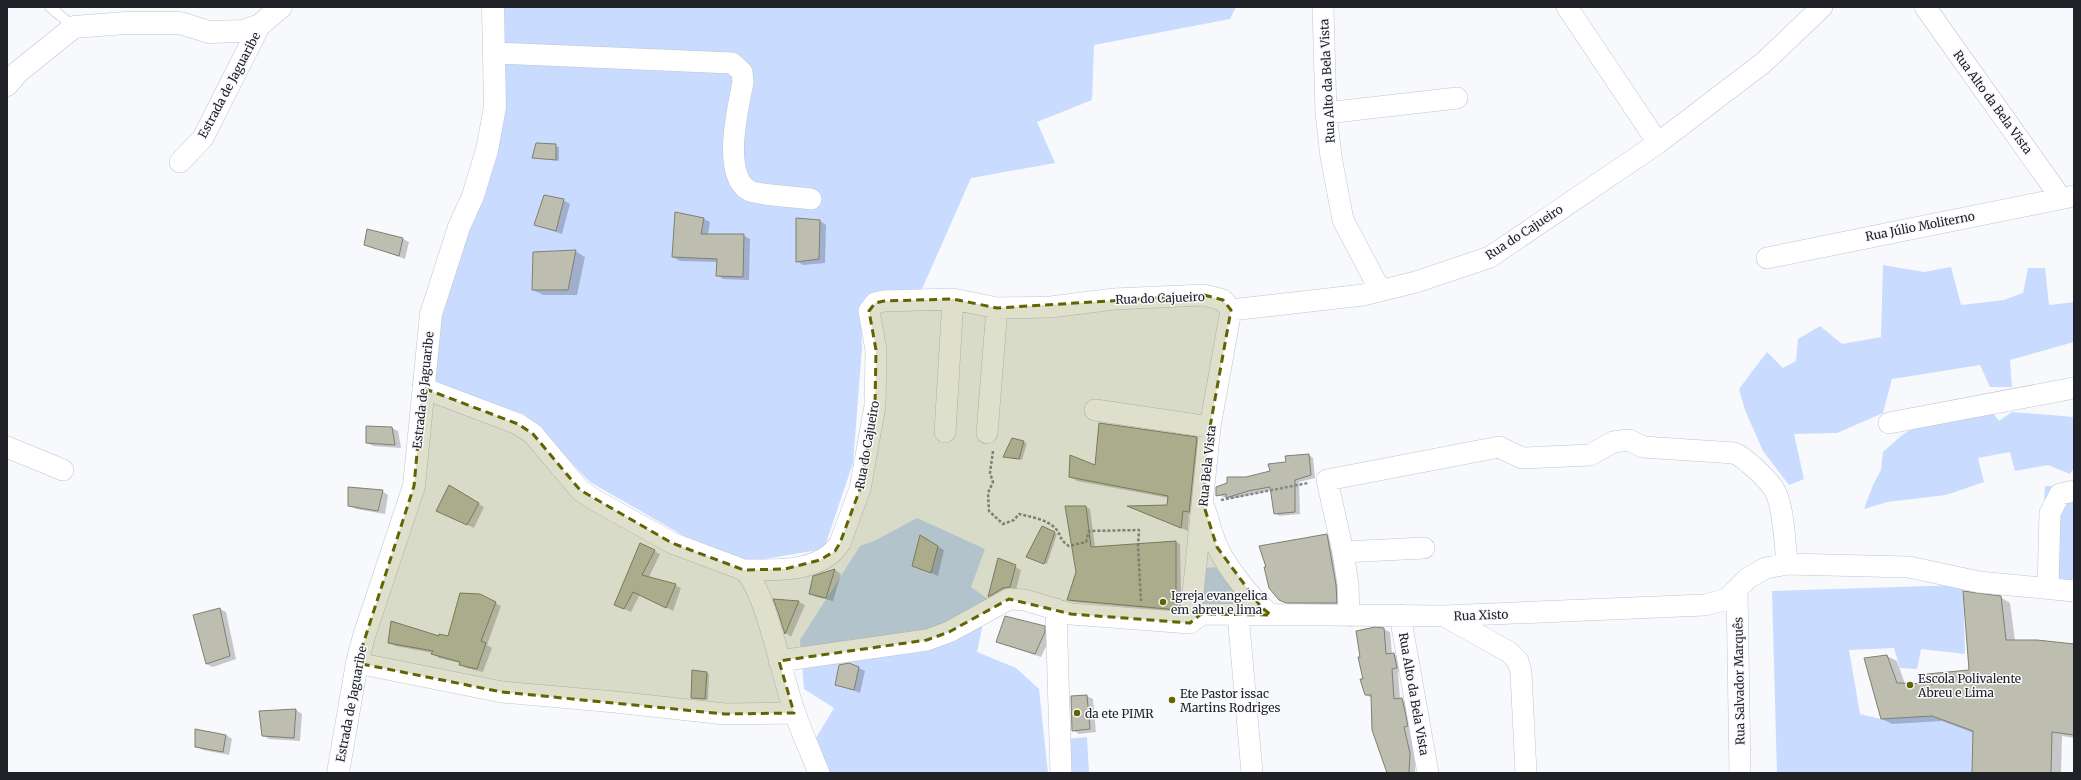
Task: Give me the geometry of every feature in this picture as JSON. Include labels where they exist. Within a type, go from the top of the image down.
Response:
[{"type":"street","name":"Estrada de Jaguaribe","points":[[74,27],[125,23],[180,23],[209,32],[243,31],[260,25],[281,7]]},
{"type":"street","name":"Estrada de Jaguaribe","points":[[338,773],[357,663],[383,573],[414,486],[431,314],[459,227],[473,196],[487,150],[495,107],[493,7]]},
{"type":"street","name":"Rua Alto da Bela Vista","points":[[1323,7],[1326,113],[1343,220],[1380,290]]},
{"type":"street","points":[[1568,7],[1658,143]]},
{"type":"street","name":"Rua do Cajueiro","points":[[744,570],[785,569],[806,565],[820,560],[835,551],[840,543],[860,489],[875,406],[876,350],[869,311],[875,303],[884,301],[954,299],[997,308],[1051,307],[1114,299],[1204,295],[1223,300],[1231,310],[1363,295],[1416,282],[1490,257],[1658,143],[1762,63],[1822,7]]},
{"type":"street","name":"Rua Alto da Bela Vista","points":[[1925,7],[2068,197]]},
{"type":"street","name":"Estrada de Jaguaribe","points":[[180,162],[203,138],[260,25]]},
{"type":"street","points":[[7,85],[18,72],[74,27]]},
{"type":"street","points":[[494,52],[732,63],[742,72],[743,82],[733,161],[737,177],[750,191],[811,199]]},
{"type":"street","points":[[1326,113],[1458,98]]},
{"type":"street","name":"Rua Júlio Moliterno","points":[[1767,258],[2068,197]]},
{"type":"street","points":[[945,432],[954,299]]},
{"type":"street","points":[[987,433],[997,308]]},
{"type":"street","name":"Rua Bela Vista","points":[[1190,623],[1211,502],[1210,427],[1231,310]]},
{"type":"street","points":[[423,388],[518,424],[533,434],[580,490],[594,500],[672,543],[744,570],[750,576],[768,620],[794,713],[819,773]]},
{"type":"street","points":[[1889,423],[2074,388]]},
{"type":"street","points":[[1095,410],[1210,427]]},
{"type":"street","points":[[1348,616],[1348,584],[1343,552],[1326,480],[1499,446],[1522,458],[1590,455],[1614,442],[1629,440],[1643,447],[1734,453],[1754,468],[1776,493],[1787,564]]},
{"type":"street","points":[[7,447],[63,470]]},
{"type":"street","points":[[2048,588],[2050,513],[2060,494],[2074,491]]},
{"type":"street","points":[[1211,502],[1217,546],[1261,607],[1271,615]]},
{"type":"street","points":[[1343,552],[1424,548]]},
{"type":"street","points":[[1737,589],[1748,578],[1766,568],[1787,564],[1909,566],[1979,582],[2048,588],[2074,592]]},
{"type":"street","name":"Rua Xisto","points":[[1444,616],[1705,605],[1717,603],[1727,599],[1737,589]]},
{"type":"street","name":"Rua Salvador Marquês","points":[[1737,589],[1740,773]]},
{"type":"street","points":[[779,661],[927,640],[949,632],[1009,599],[1024,600],[1064,612],[1190,623],[1201,614],[1444,616]]},
{"type":"street","points":[[1061,773],[1064,612]]},
{"type":"street","points":[[1238,614],[1252,773]]},
{"type":"street","name":"Rua Alto da Bela Vista","points":[[1400,616],[1428,773]]},
{"type":"street","name":"Rua Xisto","points":[[1444,616],[1509,652],[1518,661],[1521,673],[1526,773]]},
{"type":"street","points":[[357,663],[502,692],[725,714],[794,713]]},
{"type":"lane","points":[[50,7],[74,27]]},
{"type":"path","points":[[987,433],[993,451],[990,473],[993,482],[988,493],[989,511],[1003,524],[1014,520],[1019,514],[1039,518],[1056,529],[1061,541],[1069,546],[1086,542],[1089,531],[1139,530],[1138,546],[1141,619]]},
{"type":"path","points":[[1211,502],[1326,480]]},
{"type":"highlighted area","points":[[1204,295],[1223,300],[1231,310],[1210,427],[1203,503],[1217,547],[1261,607],[1271,615],[1201,614],[1190,623],[1071,614],[1009,599],[949,632],[927,640],[779,661],[794,713],[725,714],[502,692],[357,663],[414,486],[423,388],[518,424],[533,434],[580,490],[672,543],[744,570],[785,569],[820,560],[835,551],[840,543],[860,489],[875,406],[876,350],[869,311],[875,303],[884,301],[953,299],[997,308]]},
{"type":"shaded area","points":[[499,7],[1236,7],[1230,19],[1094,45],[1092,100],[1037,122],[1055,163],[971,178],[922,289],[861,307],[862,348],[853,463],[824,549],[747,562],[684,536],[590,482],[524,414],[432,391],[443,306],[468,227]]},
{"type":"shaded area","points":[[1883,265],[1924,272],[1951,267],[1961,305],[2004,300],[2023,293],[2028,268],[2045,268],[2049,305],[2074,302],[2074,342],[2010,360],[2012,387],[1990,387],[1980,365],[1892,379],[1883,413],[1837,433],[1794,434],[1804,479],[1789,485],[1763,451],[1745,410],[1739,389],[1767,352],[1783,368],[1796,361],[1798,339],[1820,326],[1842,344],[1881,337]]},
{"type":"shaded area","points":[[1990,409],[1999,421],[2012,412],[2074,417],[2074,468],[2070,474],[2048,465],[2015,471],[2010,452],[1978,458],[1984,482],[1946,495],[1887,502],[1864,509],[1873,485],[1881,470],[1883,452],[1901,436],[1920,423]]},
{"type":"shaded area","points":[[2045,486],[2074,487],[2074,595],[2040,591]]},
{"type":"shaded area","points":[[917,518],[985,549],[971,587],[988,599],[977,652],[1016,668],[1039,689],[1048,773],[830,773],[816,738],[834,708],[804,689],[800,640],[860,546],[876,540]]},
{"type":"shaded area","points":[[1218,567],[1248,607],[1195,609],[1203,568]]},
{"type":"shaded area","points":[[1963,585],[1965,654],[1921,649],[1917,669],[1900,668],[1894,648],[1849,650],[1860,714],[1881,719],[1932,716],[1973,731],[1972,773],[1777,773],[1772,591]]},
{"type":"shaded area","points":[[1087,737],[1089,773],[1069,773],[1066,739]]},
{"type":"building","points":[[536,143],[556,144],[556,160],[532,158]]},
{"type":"building","points":[[544,195],[564,199],[556,231],[534,225]]},
{"type":"building","points":[[675,212],[704,218],[701,234],[744,234],[743,277],[716,276],[717,259],[672,257]]},
{"type":"building","points":[[796,218],[820,220],[819,259],[796,262]]},
{"type":"building","points":[[367,229],[403,238],[399,256],[364,245]]},
{"type":"building","points":[[576,250],[568,290],[532,290],[533,252]]},
{"type":"building","points":[[1099,423],[1197,437],[1189,512],[1183,511],[1181,528],[1127,506],[1167,505],[1168,496],[1069,477],[1070,455],[1095,465]]},
{"type":"building","points":[[366,426],[392,427],[395,445],[366,443]]},
{"type":"building","points":[[1012,438],[1024,441],[1019,459],[1003,457]]},
{"type":"building","points":[[1309,454],[1311,475],[1295,480],[1295,512],[1274,514],[1270,487],[1248,491],[1226,498],[1226,494],[1216,496],[1216,487],[1227,483],[1227,477],[1246,477],[1270,471],[1268,464],[1286,462],[1285,456]]},
{"type":"building","points":[[449,485],[479,503],[467,525],[436,511]]},
{"type":"building","points":[[348,487],[383,490],[378,511],[348,506]]},
{"type":"building","points":[[1065,506],[1086,506],[1091,547],[1176,541],[1176,592],[1181,592],[1179,610],[1067,600],[1076,572]]},
{"type":"building","points":[[1042,526],[1055,532],[1044,564],[1026,557]]},
{"type":"building","points":[[1327,534],[1336,585],[1337,603],[1286,603],[1279,600],[1269,588],[1264,567],[1266,567],[1259,546]]},
{"type":"building","points":[[920,535],[938,546],[931,573],[912,566]]},
{"type":"building","points":[[640,543],[655,550],[642,575],[676,584],[666,608],[633,592],[624,609],[614,605]]},
{"type":"building","points":[[998,558],[1016,565],[1010,587],[1003,588],[988,597]]},
{"type":"building","points":[[835,569],[826,598],[809,594],[813,576]]},
{"type":"building","points":[[1963,591],[2001,596],[2006,640],[2037,640],[2074,644],[2074,735],[2052,732],[2051,773],[1972,773],[1973,731],[1932,716],[1881,719],[1864,658],[1887,655],[1897,683],[1932,684],[1927,674],[1969,670]]},
{"type":"building","points":[[460,593],[480,594],[496,602],[481,641],[486,643],[477,669],[459,665],[460,662],[431,654],[433,651],[388,643],[391,621],[439,636],[439,634],[448,636]]},
{"type":"building","points":[[773,599],[799,601],[785,634],[778,612]]},
{"type":"building","points":[[220,608],[230,656],[206,664],[193,615]]},
{"type":"building","points":[[1005,616],[1045,626],[1045,632],[1035,654],[996,642]]},
{"type":"building","points":[[1375,627],[1384,628],[1386,654],[1394,653],[1397,668],[1392,669],[1394,699],[1402,698],[1406,716],[1408,726],[1404,727],[1410,753],[1409,773],[1387,773],[1372,730],[1371,695],[1365,695],[1360,679],[1363,679],[1358,657],[1360,657],[1356,631]]},
{"type":"building","points":[[849,663],[859,667],[854,690],[835,685],[839,665]]},
{"type":"building","points":[[692,670],[707,672],[705,699],[691,698]]},
{"type":"building","name":"da ete PIMR","points":[[1087,695],[1090,729],[1072,731],[1071,696]]},
{"type":"building","points":[[296,709],[294,738],[262,736],[259,711]]},
{"type":"building","points":[[195,729],[226,735],[223,752],[195,747]]},
{"type":"place","name":"Igreja evangelica em abreu e lima","points":[[1163,602]]},
{"type":"place","name":"Escola Polivalente Abreu e Lima","points":[[1910,685]]},
{"type":"place","name":"Ete Pastor issac Martins Rodriges","points":[[1172,700]]},
{"type":"place","name":"da ete PIMR","points":[[1077,713]]}]
